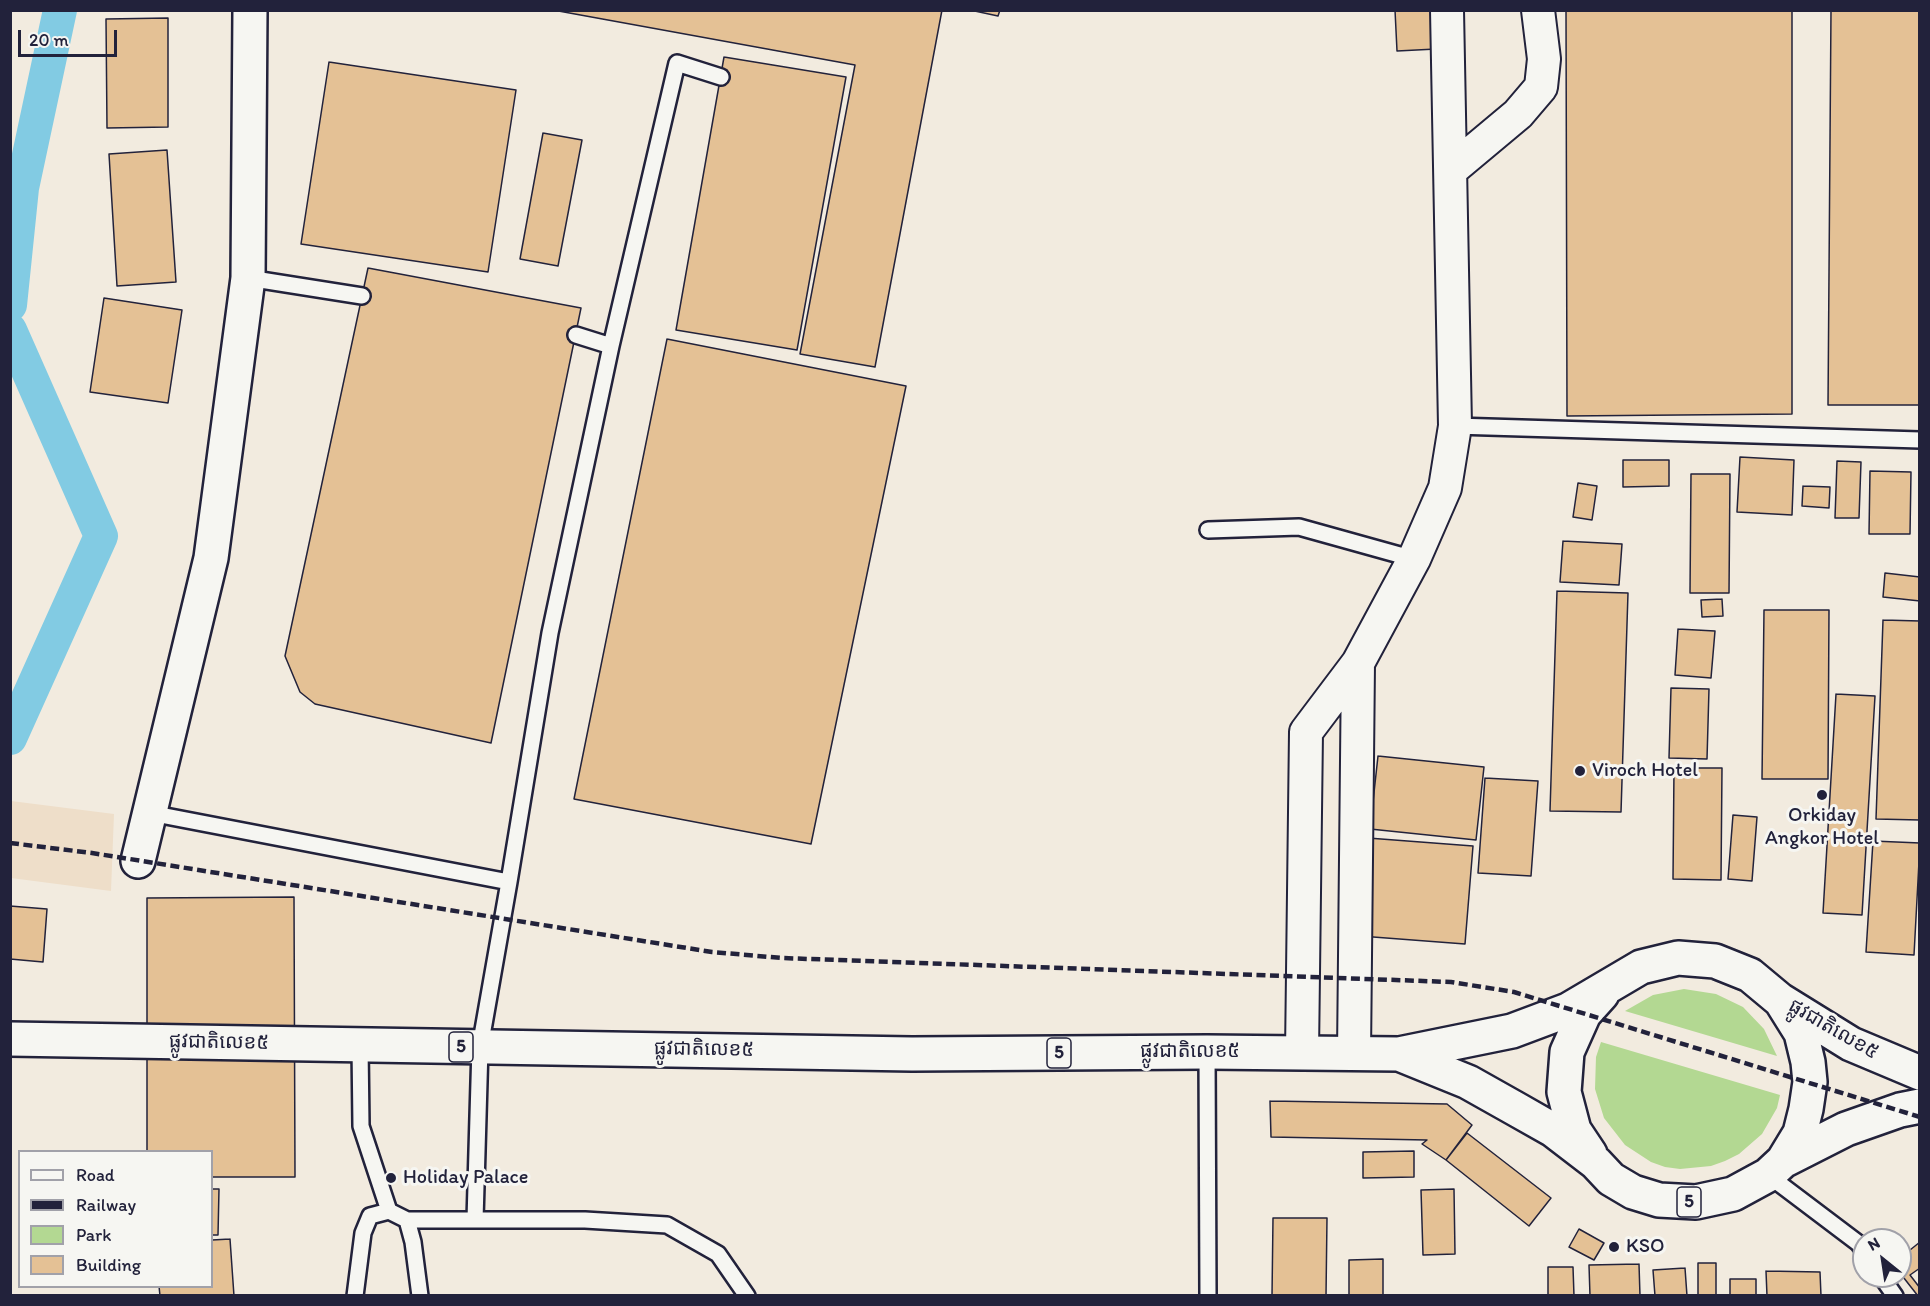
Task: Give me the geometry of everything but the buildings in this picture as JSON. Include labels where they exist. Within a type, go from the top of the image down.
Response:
[{"type":"main road","points":[[138,861],[211,558],[248,278],[250,10]]},
{"type":"main road","name":"ផ្លូវជាតិលេខ៥","points":[[10,1040],[912,1054],[1207,1052],[1398,1054],[1512,1031],[1568,1010],[1641,967],[1678,958],[1715,961],[1750,975],[1780,1000],[1851,1044],[1920,1073]]},
{"type":"main road","name":"ផ្លូវជាតិលេខ៥","points":[[1596,1163],[1574,1130],[1564,1092],[1568,1052],[1584,1014],[1609,986]]},
{"type":"main road","name":"ផ្លូវជាតិលេខ៥","points":[[1775,1168],[1800,1133],[1810,1082],[1801,1033],[1780,1000]]},
{"type":"main road","name":"ផ្លូវជាតិលេខ៥","points":[[1398,1054],[1468,1082],[1553,1130],[1596,1163],[1611,1179],[1633,1192],[1659,1200],[1696,1203],[1733,1194],[1846,1129],[1900,1110],[1920,1106]]},
{"type":"street","points":[[1302,1053],[1306,732],[1358,663],[1414,559],[1445,489],[1455,426],[1447,10]]},
{"type":"street","points":[[1451,170],[1518,114],[1541,87],[1544,59],[1538,10]]},
{"type":"street","points":[[1354,1054],[1358,663]]},
{"type":"lane","points":[[475,1220],[480,1047],[510,882],[549,633],[611,346],[677,63],[721,76]]},
{"type":"lane","points":[[248,278],[362,296]]},
{"type":"lane","points":[[576,335],[611,346]]},
{"type":"lane","points":[[1455,426],[1920,441]]},
{"type":"lane","points":[[1208,530],[1299,527],[1414,559]]},
{"type":"lane","points":[[150,813],[510,882]]},
{"type":"lane","points":[[360,1045],[361,1126],[389,1211]]},
{"type":"lane","points":[[1207,1052],[1208,1296]]},
{"type":"lane","points":[[1775,1168],[1852,1238]]},
{"type":"lane","points":[[356,1296],[363,1233],[370,1216],[389,1211],[407,1220],[585,1220],[667,1225],[717,1254],[747,1296]]},
{"type":"lane","points":[[407,1220],[413,1242],[420,1296]]},
{"type":"shaded area","points":[[11,801],[114,814],[111,891],[11,878]]},
{"type":"green space","points":[[1684,989],[1716,994],[1743,1007],[1764,1029],[1777,1056],[1625,1011],[1653,995]]},
{"type":"green space","points":[[1601,1042],[1780,1095],[1777,1108],[1762,1134],[1739,1154],[1725,1161],[1711,1166],[1680,1169],[1651,1162],[1625,1145],[1604,1118],[1595,1089],[1596,1057]]},
{"type":"waterway","points":[[10,305],[22,188],[60,10]]},
{"type":"waterway","points":[[10,330],[101,536],[10,738]]},
{"type":"railway","points":[[10,843],[92,853],[712,952],[782,958],[1451,982],[1514,992],[1920,1117]]},
{"type":"place","name":"Viroch Hotel","points":[[1580,771]]},
{"type":"place","name":"Orkiday Angkor Hotel","points":[[1822,795]]},
{"type":"place","name":"Holiday Palace","points":[[391,1178]]},
{"type":"place","name":"KSO","points":[[1614,1247]]}]
